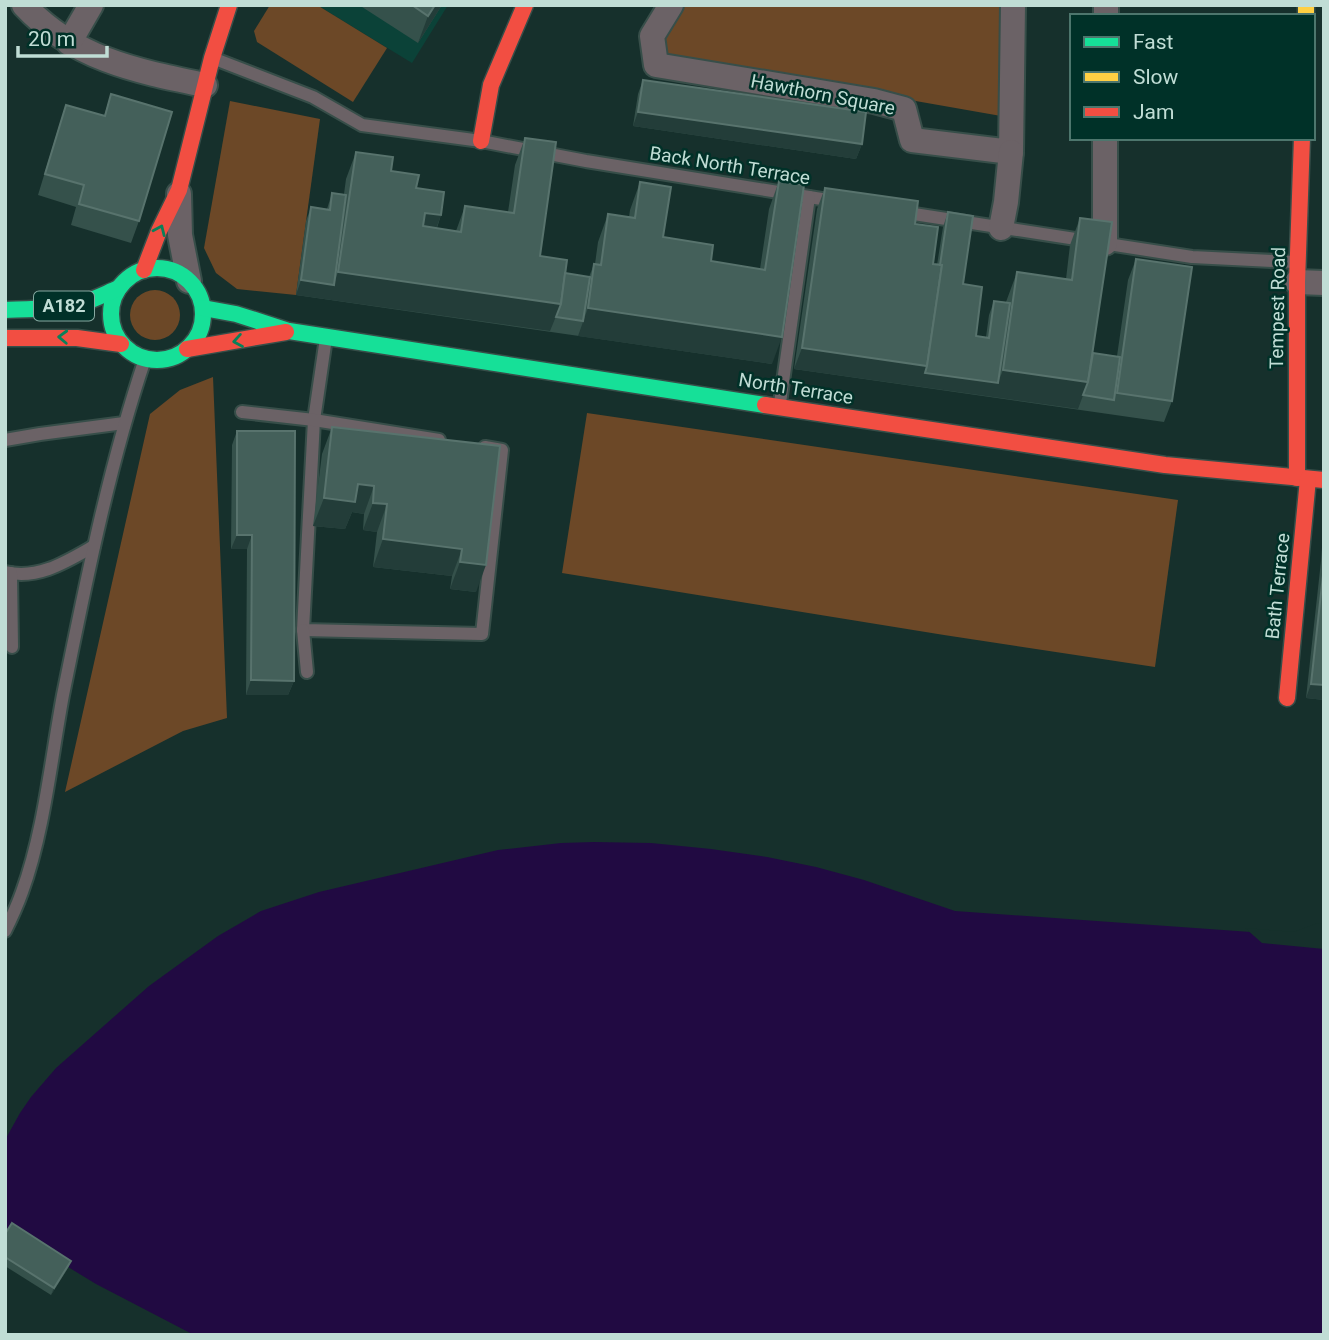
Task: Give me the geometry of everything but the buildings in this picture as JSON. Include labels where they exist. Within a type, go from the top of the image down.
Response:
[{"type":"main road","points":[[144,270],[179,190],[212,58],[229,5]]},
{"type":"main road","points":[[481,141],[491,85],[525,5]]},
{"type":"main road","name":"Tempest Road","points":[[1302,140],[1298,272],[1310,479]]},
{"type":"main road","points":[[160,268],[176,272],[189,281],[198,293],[203,308],[203,323],[197,338],[175,357],[145,359],[121,344],[114,331],[110,317],[112,303],[119,288],[130,277],[144,270],[160,268]]},
{"type":"main road","name":"A182","points":[[5,310],[78,304],[119,288]]},
{"type":"main road","name":"North Terrace","points":[[203,308],[236,314],[289,331],[780,407],[1165,465],[1310,479]]},
{"type":"main road","name":"North Terrace","points":[[187,349],[289,331]]},
{"type":"main road","name":"A182","points":[[5,338],[78,338],[121,344]]},
{"type":"main road","name":"Bath Terrace","points":[[1287,698],[1310,479]]},
{"type":"street","points":[[24,5],[69,43],[103,59],[142,72],[205,85]]},
{"type":"street","points":[[69,43],[91,5]]},
{"type":"street","name":"Hawthorn Square","points":[[671,5],[652,36],[656,65],[874,101],[904,109],[912,140],[1011,152]]},
{"type":"street","points":[[1001,229],[1011,152],[1013,5]]},
{"type":"street","points":[[1105,140],[1105,243]]},
{"type":"street","points":[[179,190],[180,235],[189,281]]},
{"type":"street","points":[[1298,272],[1324,283]]},
{"type":"lane","name":"Back North Terrace","points":[[212,58],[313,97],[362,125],[481,141],[850,204]]},
{"type":"lane","points":[[780,407],[809,197]]},
{"type":"lane","points":[[891,211],[1298,272]]},
{"type":"lane","points":[[307,672],[303,630],[314,420],[326,336]]},
{"type":"lane","points":[[5,932],[22,892],[38,838],[63,696],[94,546],[124,423],[145,359]]},
{"type":"lane","points":[[242,412],[314,420],[448,441]]},
{"type":"lane","points":[[5,440],[124,423]]},
{"type":"lane","points":[[303,630],[482,634],[502,450],[475,446]]},
{"type":"lane","points":[[12,648],[8,573],[32,575],[65,563],[94,546]]},
{"type":"shaded area","points":[[270,5],[317,5],[387,48],[353,102],[257,42],[254,31]]},
{"type":"shaded area","points":[[317,5],[448,5],[412,63]]},
{"type":"shaded area","points":[[677,5],[1005,5],[1001,116],[660,56],[655,38]]},
{"type":"shaded area","points":[[230,101],[320,119],[296,295],[237,289],[216,273],[204,248]]},
{"type":"shaded area","points":[[155,290],[173,297],[180,315],[173,333],[155,340],[137,333],[130,315],[137,297]]},
{"type":"shaded area","points":[[213,377],[227,718],[183,731],[65,792],[150,414],[180,390]]},
{"type":"shaded area","points":[[587,413],[1178,500],[1155,667],[562,573]]},
{"type":"shaded area","points":[[594,842],[651,843],[767,857],[864,880],[955,911],[1294,935],[1324,926],[1324,1335],[194,1335],[96,1284],[9,1231],[5,1225],[5,1140],[31,1097],[56,1068],[149,986],[218,936],[261,911],[319,892],[498,850]]},
{"type":"pier","points":[[1318,923],[1324,924],[1324,949],[1262,943],[1245,928],[1294,932]]},
{"type":"traffic: fast","points":[[157,268],[183,276],[195,288],[203,314],[195,340],[183,352],[157,360],[131,352],[119,340],[111,314],[119,288],[131,276],[157,268]]},
{"type":"traffic: fast","points":[[5,310],[74,305],[119,288]]},
{"type":"traffic: fast","points":[[203,308],[236,314],[289,331],[765,405]]},
{"type":"traffic: slow","points":[[1306,5],[1306,14]]},
{"type":"traffic: jam","points":[[144,270],[179,190],[212,58],[229,5]]},
{"type":"traffic: jam","points":[[481,141],[491,85],[525,5]]},
{"type":"traffic: jam","points":[[1297,478],[1297,282],[1302,140]]},
{"type":"traffic: jam","points":[[187,349],[286,332]]},
{"type":"traffic: jam","points":[[5,338],[77,338],[121,344]]},
{"type":"traffic: jam","points":[[765,405],[1165,465],[1324,480]]},
{"type":"traffic: jam","points":[[1287,698],[1308,479]]}]
